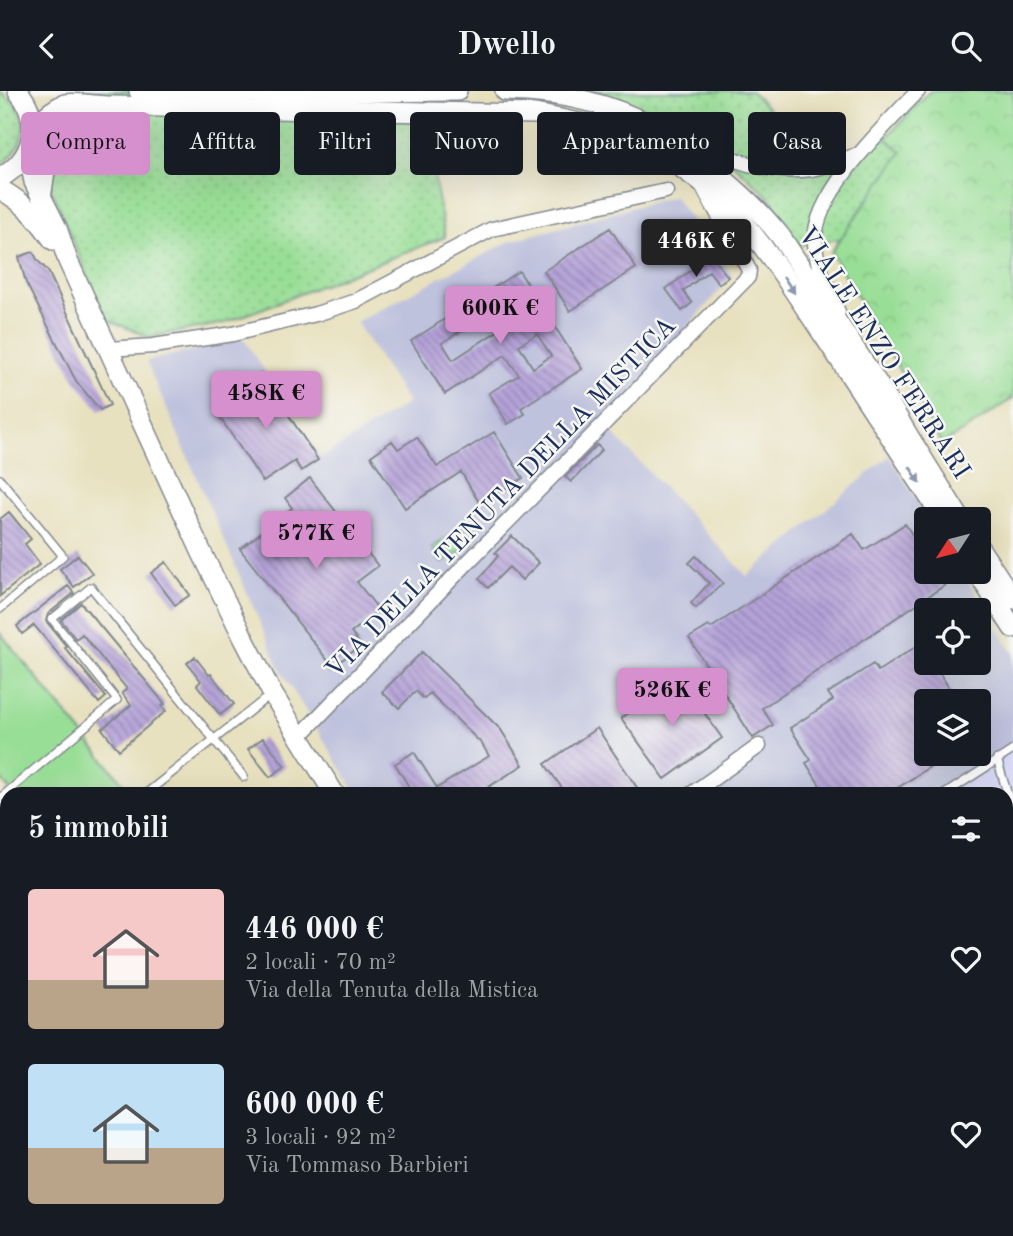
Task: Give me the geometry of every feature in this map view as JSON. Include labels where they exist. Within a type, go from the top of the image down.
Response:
[{"type":"main road","points":[[18,91],[30,112]]},
{"type":"main road","points":[[139,91],[457,91]]},
{"type":"main road","name":"VIALE ENZO FERRARI","points":[[505,91],[567,96],[619,112]]},
{"type":"main road","name":"VIALE ENZO FERRARI","points":[[53,112],[64,104],[74,103],[535,114],[571,120],[615,133],[649,148],[701,183],[739,217],[774,261],[935,507]]},
{"type":"main road","points":[[44,200],[46,164],[59,132],[65,122],[87,105]]},
{"type":"main road","points":[[0,178],[21,159]]},
{"type":"main road","points":[[33,175],[64,245],[68,261]]},
{"type":"main road","name":"VIALE ENZO FERRARI","points":[[718,175],[770,224],[849,338],[953,507]]},
{"type":"main road","points":[[0,189],[32,211],[68,261],[201,551],[272,693],[330,787]]},
{"type":"main road","points":[[991,566],[1013,599]]},
{"type":"main road","points":[[985,585],[1013,628]]},
{"type":"street","points":[[849,338],[818,262],[816,231],[822,211],[858,155],[918,91]]},
{"type":"street","points":[[734,160],[780,170],[809,169],[858,155]]},
{"type":"street","name":"VIA DELLA TENUTA DELLA MISTICA","points":[[299,737],[748,277],[749,270],[701,183]]},
{"type":"street","points":[[109,349],[233,334],[316,314],[356,301],[492,229],[666,191]]},
{"type":"street","points":[[701,787],[759,746]]},
{"type":"lane","points":[[0,479],[63,556],[0,609]]},
{"type":"lane","points":[[13,787],[117,700],[52,619],[91,587],[244,777]]},
{"type":"lane","points":[[154,787],[272,693]]},
{"type":"lane","points":[[955,787],[1013,750]]},
{"type":"lane","points":[[997,759],[1005,787]]},
{"type":"shaded area","points":[[674,196],[732,276],[604,424],[747,576],[889,456],[921,507],[914,507],[914,585],[970,585],[978,598],[914,598],[914,675],[991,675],[991,618],[1013,653],[1013,743],[991,757],[991,689],[914,689],[914,766],[977,766],[945,787],[353,787],[281,671],[146,361],[244,339],[321,458],[408,403],[356,322],[510,241]]},
{"type":"shaded area","points":[[1013,743],[1013,787],[946,787],[978,766],[991,766],[991,757]]},
{"type":"green space","points":[[72,91],[409,91],[420,112],[410,112],[410,175],[434,175],[445,237],[225,323],[149,337],[106,319],[49,184],[53,175],[150,175],[150,112],[72,112]]},
{"type":"green space","points":[[578,91],[751,91],[772,112],[748,112],[748,175],[846,175],[846,149],[886,138],[902,152],[840,239],[799,245],[770,198],[734,164],[734,112],[653,111]]},
{"type":"green space","points":[[930,91],[1013,91],[1013,398],[942,444],[831,252],[902,152],[886,138]]},
{"type":"green space","points":[[0,92],[18,108],[21,116],[21,138],[10,157],[0,165]]},
{"type":"green space","points":[[463,528],[473,543],[442,563],[432,548]]},
{"type":"green space","points":[[0,633],[126,787],[7,787],[0,778]]},
{"type":"building","points":[[610,228],[636,268],[570,311],[544,271]]},
{"type":"building","points":[[707,250],[728,277],[719,284],[709,271],[683,291],[692,303],[682,311],[666,289],[702,262],[698,257]]},
{"type":"building","points":[[33,252],[48,271],[110,405],[100,410],[76,381],[26,283],[19,257]]},
{"type":"building","points":[[519,271],[582,369],[521,408],[525,414],[508,424],[489,393],[519,375],[505,355],[445,394],[411,341]],"holes":[[[506,303],[516,319],[453,360],[442,343]],[[537,334],[551,356],[533,368],[519,345]]]},
{"type":"building","points":[[261,373],[318,460],[301,471],[295,461],[263,482],[217,413],[249,392],[244,384]]},
{"type":"building","points":[[494,432],[523,478],[480,504],[461,472],[405,508],[371,456],[392,441],[398,449],[417,437],[437,467]]},
{"type":"building","points":[[597,445],[602,450],[571,482],[565,477]]},
{"type":"building","points":[[310,478],[378,566],[357,582],[379,610],[351,633],[361,645],[333,667],[240,549],[292,508],[285,498]]},
{"type":"building","points":[[9,512],[31,539],[25,544],[40,564],[0,596],[0,519]]},
{"type":"building","points":[[905,524],[914,537],[914,585],[945,585],[926,598],[914,598],[914,606],[762,708],[773,725],[753,738],[689,638],[709,626],[711,628],[853,534],[864,550]]},
{"type":"building","points":[[512,536],[539,563],[522,580],[509,567],[488,588],[479,579],[498,556],[495,553]]},
{"type":"building","points":[[78,555],[92,573],[74,587],[60,569]]},
{"type":"building","points":[[696,556],[723,583],[696,608],[691,603],[709,583],[689,563]]},
{"type":"building","points":[[166,562],[190,595],[175,605],[151,573]]},
{"type":"building","points":[[68,586],[74,593],[48,614],[46,621],[106,697],[99,703],[34,625],[22,634],[17,626]]},
{"type":"building","points":[[81,603],[165,704],[162,706],[166,711],[119,750],[102,729],[131,705],[122,693],[127,689],[82,634],[76,639],[61,620]]},
{"type":"building","points":[[914,648],[914,675],[941,675],[950,689],[914,689],[914,766],[931,766],[899,787],[821,787],[806,763],[811,760],[790,728],[833,700],[828,693],[873,664],[878,671]]},
{"type":"building","points":[[422,652],[501,730],[523,765],[489,787],[439,787],[489,756],[482,744],[430,693],[424,699],[416,691],[399,708],[382,692]]},
{"type":"building","points":[[195,657],[234,704],[220,715],[197,685],[201,681],[187,663]]},
{"type":"building","points":[[679,677],[722,738],[665,779],[621,718]]},
{"type":"building","points":[[597,728],[637,787],[561,787],[545,764]]},
{"type":"building","points":[[263,738],[285,766],[270,777],[248,749]]},
{"type":"building","points":[[414,752],[436,787],[409,787],[395,764]]}]
